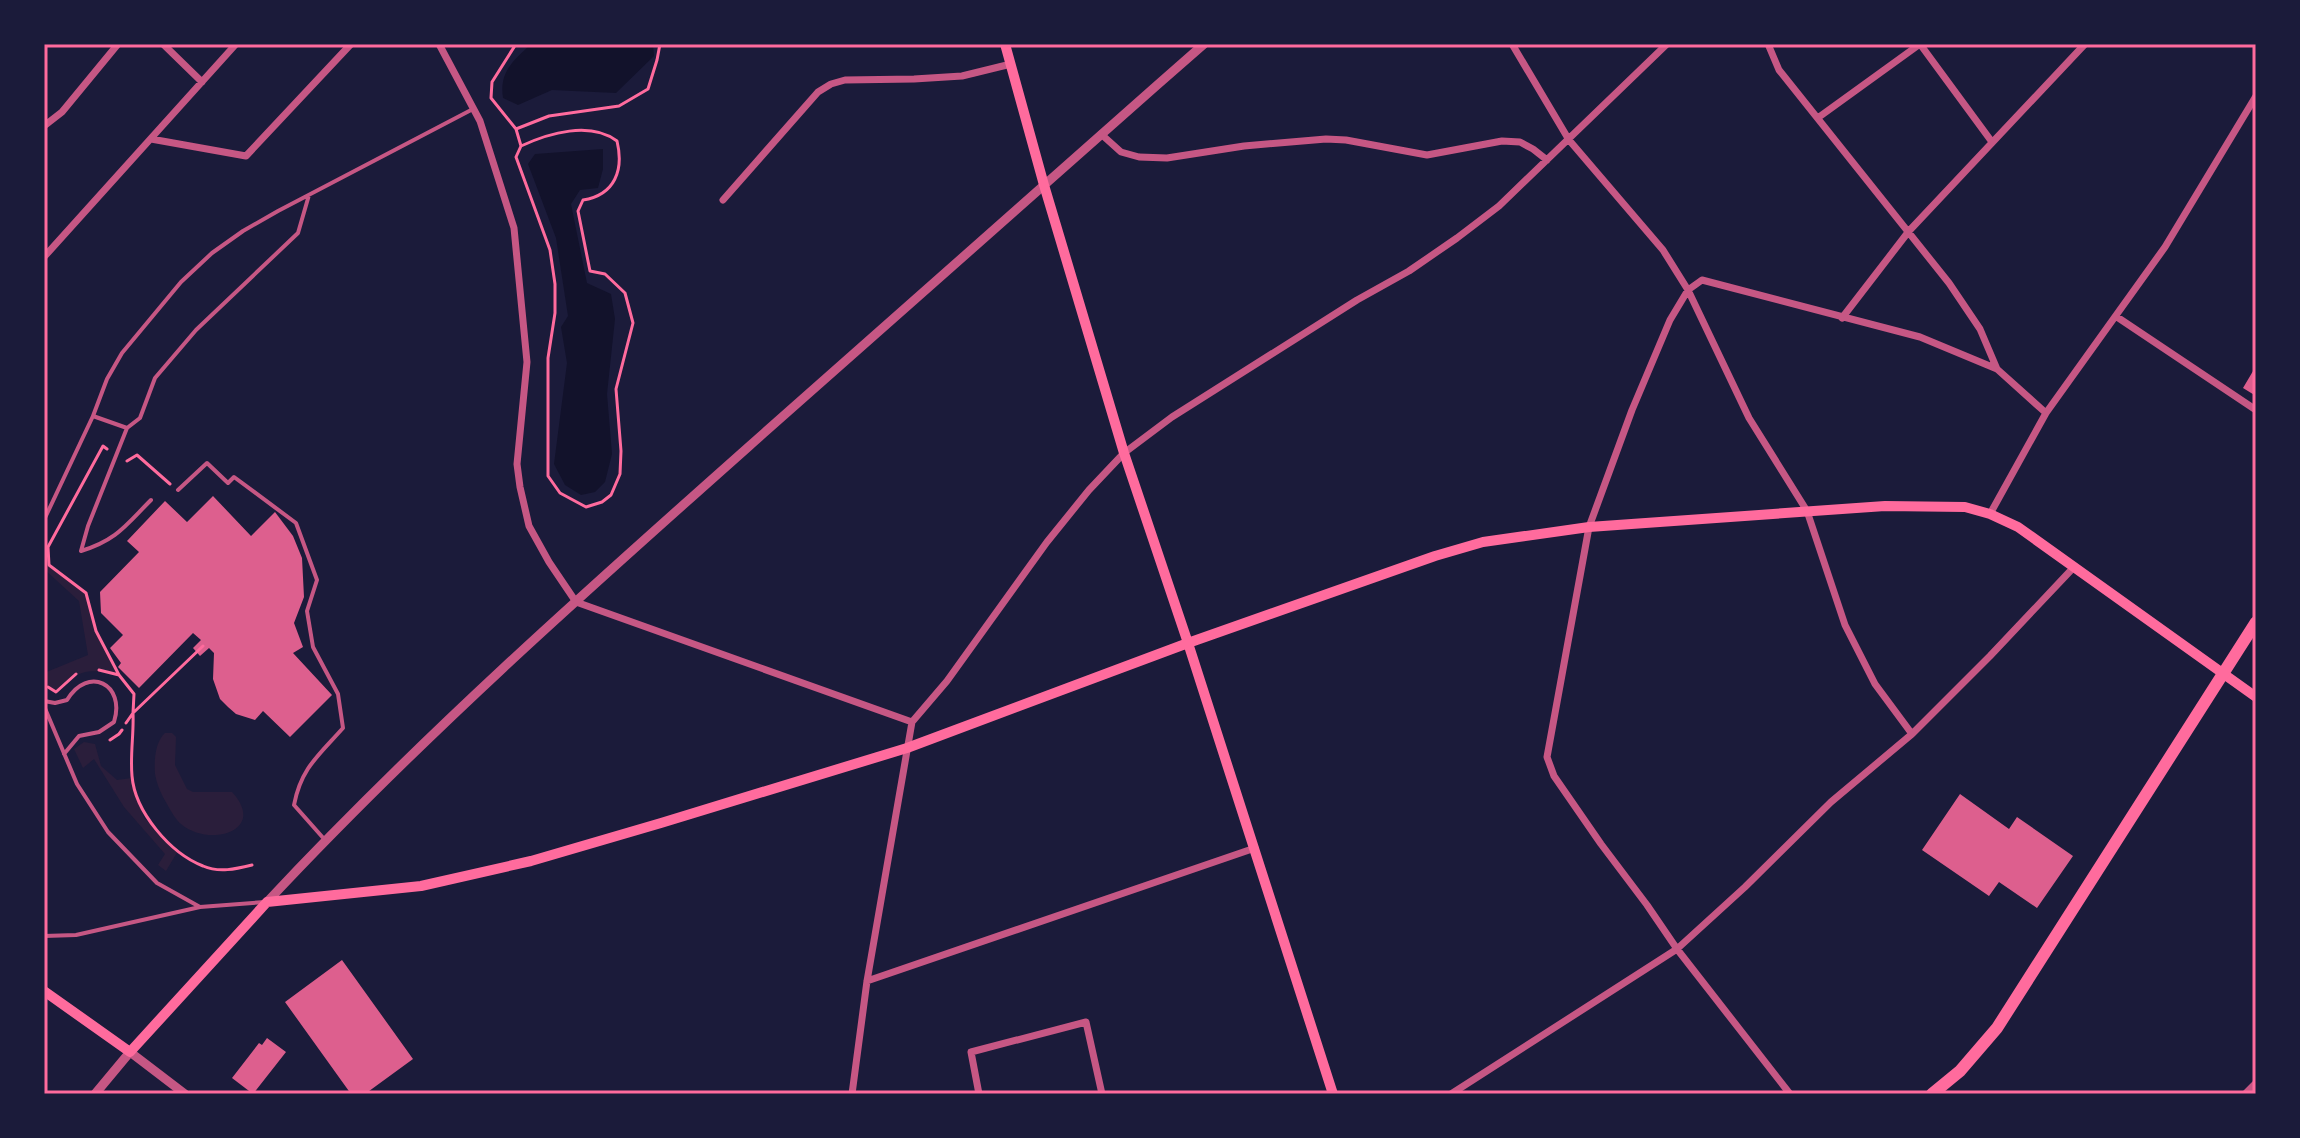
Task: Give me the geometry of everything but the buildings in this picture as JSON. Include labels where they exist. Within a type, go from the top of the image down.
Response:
[{"type":"highway","points":[[1934,1094],[1960,1071],[1997,1028],[2256,622]]},
{"type":"main road","points":[[1005,44],[1124,453],[1333,1094]]},
{"type":"main road","points":[[44,991],[130,1052],[267,902],[421,886],[488,872],[661,823],[907,748],[1188,643],[1435,556],[1483,542],[1589,527],[1807,511],[1925,505],[1965,507],[2018,527],[2256,697]]},
{"type":"street","points":[[44,126],[62,112],[118,44]]},
{"type":"street","points":[[163,44],[202,82]]},
{"type":"street","points":[[44,257],[236,44]]},
{"type":"street","points":[[151,139],[246,156],[351,44]]},
{"type":"street","points":[[439,44],[480,121],[514,228],[527,362],[517,464],[520,487],[529,526],[576,602],[912,722]]},
{"type":"street","points":[[267,902],[325,840],[468,699],[1204,44]]},
{"type":"street","points":[[1512,44],[1569,140],[1663,250],[1688,290],[1749,418],[1807,511],[1845,625],[1875,684],[1912,734]]},
{"type":"street","points":[[852,1094],[867,981],[912,722],[947,681],[1047,542],[1124,453],[1172,417],[1409,271],[1457,238],[1499,206],[1667,44]]},
{"type":"street","points":[[1768,44],[1779,70],[1949,283],[1980,329],[1997,369]]},
{"type":"street","points":[[1819,117],[1920,44],[1992,142]]},
{"type":"street","points":[[1842,318],[1909,231],[2085,44]]},
{"type":"street","points":[[723,200],[818,92],[831,84],[845,80],[962,76],[1011,64]]},
{"type":"street","points":[[1990,514],[2046,413],[2165,247],[2256,96]]},
{"type":"street","points":[[1101,134],[1121,152],[1139,157],[1167,158],[1244,146],[1326,139],[1427,155],[1502,141],[1520,142],[1547,160]]},
{"type":"street","points":[[1790,1094],[1677,949],[1566,796],[1547,757],[1589,527],[1632,410],[1670,320],[1688,290],[1702,280],[1920,337],[1997,369],[2046,413]]},
{"type":"street","points":[[2117,317],[2256,410]]},
{"type":"street","points":[[1451,1094],[1677,949],[1831,802],[1912,734],[2074,567]]},
{"type":"street","points":[[867,981],[1255,848]]},
{"type":"street","points":[[979,1094],[971,1052],[1086,1022],[1102,1094]]},
{"type":"street","points":[[95,1094],[130,1052],[185,1094]]},
{"type":"street","points":[[2245,1094],[2256,1083]]},
{"type":"lane","points":[[44,520],[107,379],[122,353],[181,282],[212,253],[243,231],[473,109]]},
{"type":"lane","points":[[151,500],[114,537],[81,551],[127,428],[140,418],[155,378],[196,330],[298,233],[309,195]]},
{"type":"lane","points":[[93,416],[127,428]]},
{"type":"lane","points":[[178,490],[207,463],[228,483],[234,477],[296,523],[317,580],[307,611],[313,647],[338,694],[343,728],[298,782],[294,805],[325,840]]},
{"type":"lane","points":[[64,754],[79,736],[99,732],[114,722],[118,711],[116,696],[106,685],[92,681],[75,686],[67,700],[44,704],[64,754],[77,784],[108,832],[157,883],[200,907]]},
{"type":"lane","points":[[44,936],[76,935],[200,907],[267,902]]},
{"type":"path","points":[[516,44],[492,82],[491,98],[516,129],[521,146],[516,157],[550,250],[555,313],[548,358],[548,476],[560,493],[586,507],[602,502],[611,495],[620,474],[616,389],[633,323],[625,293],[605,274],[590,271],[578,211],[583,200],[604,194],[616,177],[621,157],[617,141],[608,134],[580,130],[540,137],[521,146]]},
{"type":"path","points":[[516,129],[549,116],[619,106],[648,89],[660,44]]},
{"type":"path","points":[[103,742],[119,734],[133,713],[203,646]]},
{"type":"path","points":[[48,687],[56,692],[73,676],[86,670]]},
{"type":"path","points":[[98,670],[119,675],[134,694],[132,778],[146,816],[160,835],[184,856],[205,868],[231,870],[252,865]]},
{"type":"shaded area","points":[[531,44],[653,44],[654,56],[616,93],[552,90],[518,105],[503,98],[503,81],[513,62]]},
{"type":"shaded area","points":[[603,149],[603,169],[598,188],[580,190],[571,204],[587,283],[611,294],[615,319],[607,394],[612,454],[605,482],[595,492],[581,495],[565,485],[554,464],[567,363],[561,327],[568,316],[556,238],[528,164],[535,154]]},
{"type":"shaded area","points":[[49,565],[86,593],[96,631],[119,675],[84,672],[56,692],[47,684],[44,673],[88,655],[79,601],[44,569]]},
{"type":"shaded area","points":[[165,733],[176,737],[175,765],[187,789],[193,792],[232,792],[241,806],[243,817],[239,826],[219,835],[206,835],[193,831],[177,820],[161,793],[155,774],[157,746]]},
{"type":"shaded area","points":[[84,742],[95,744],[101,766],[117,780],[132,778],[144,818],[178,851],[166,871],[158,865],[165,854],[124,807],[94,759],[83,768],[74,749]]}]
